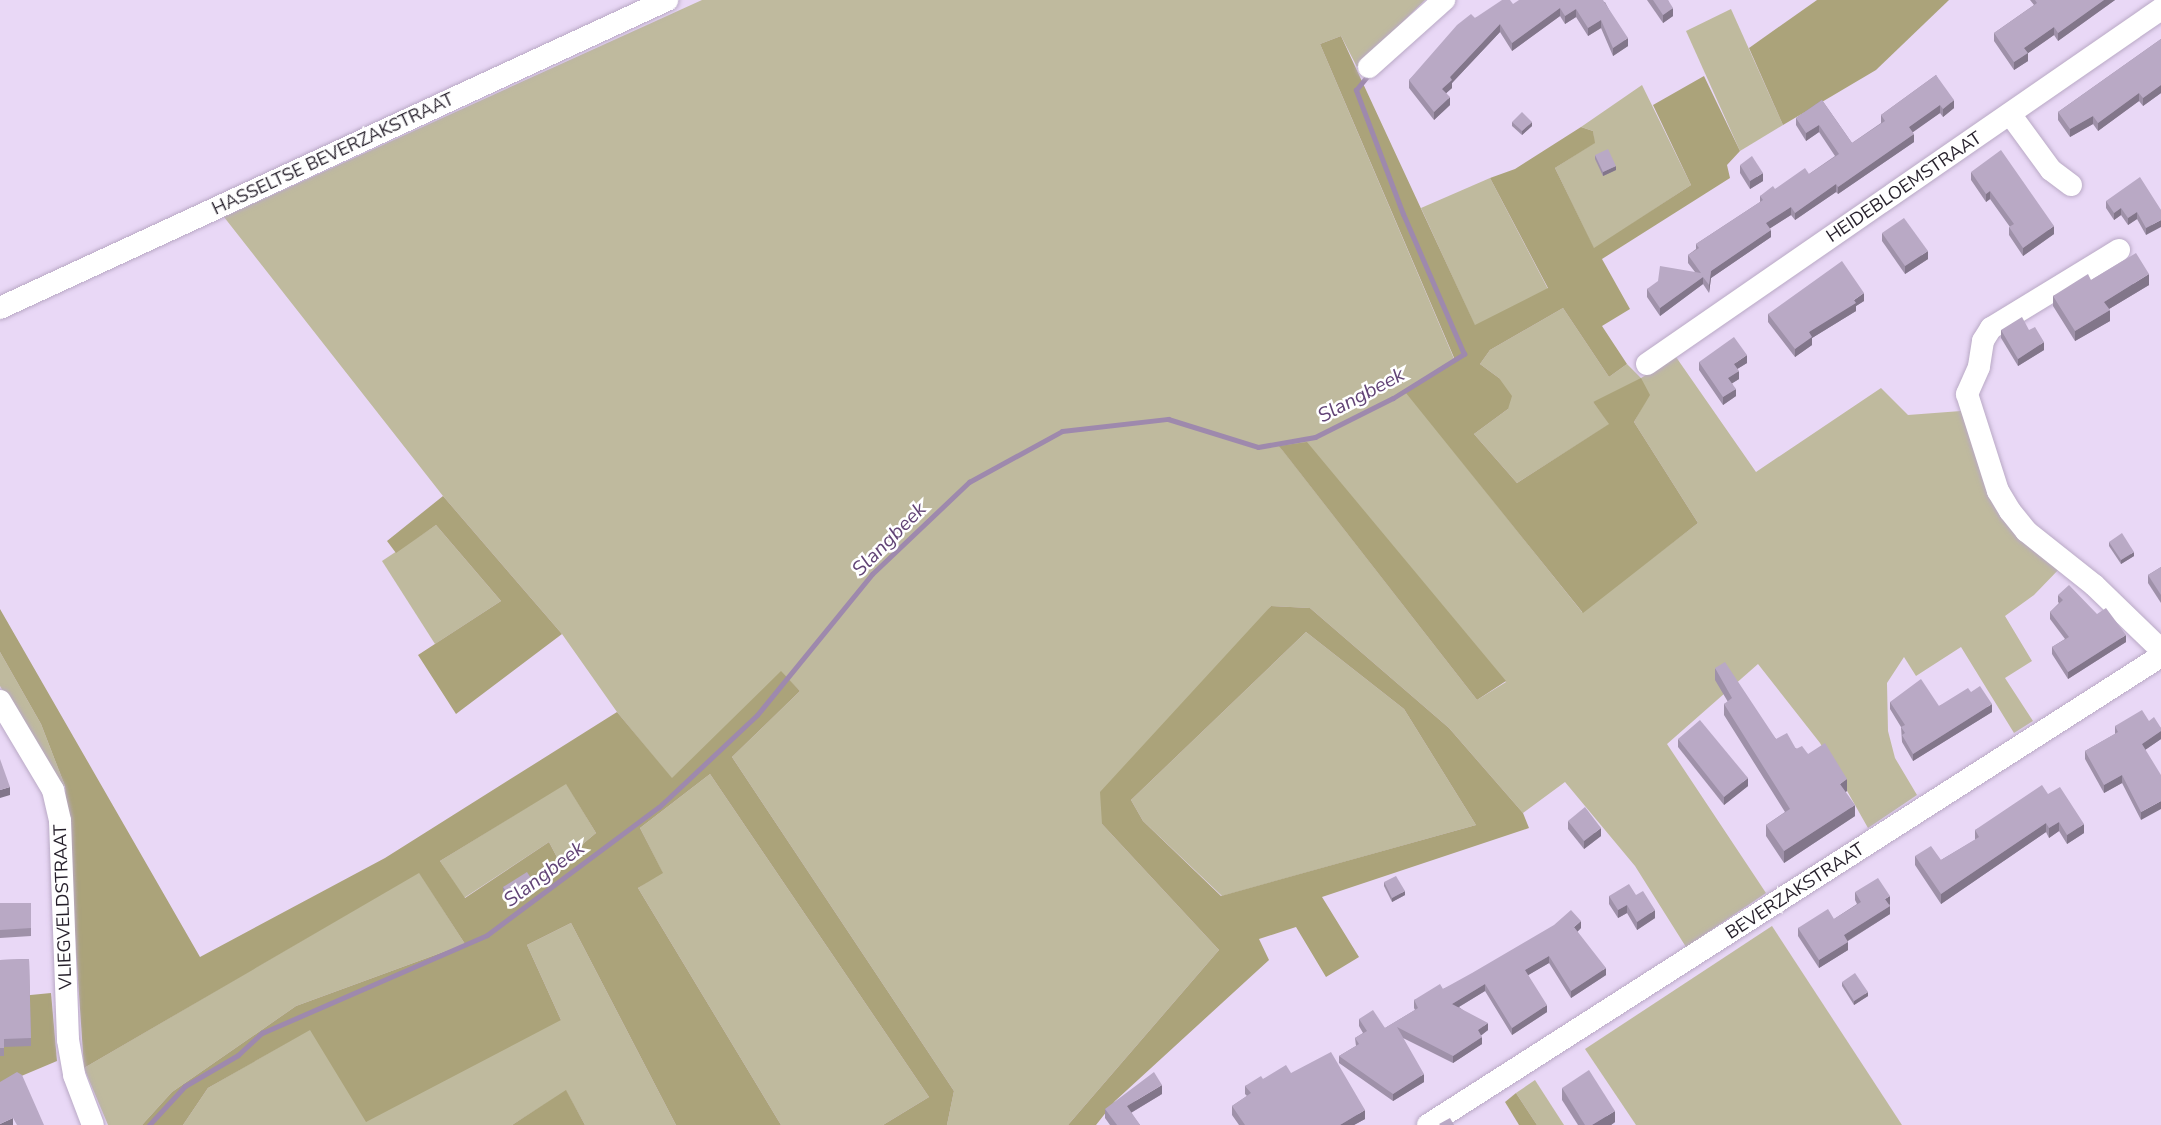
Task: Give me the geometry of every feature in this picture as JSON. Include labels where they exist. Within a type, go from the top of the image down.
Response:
[{"type":"street","name":"HASSELTSE BEVERZAKSTRAAT","points":[[0,308],[667,0]]},
{"type":"street","points":[[1369,67],[1444,0]]},
{"type":"street","name":"HEIDEBLOEMSTRAAT","points":[[1647,364],[2161,9]]},
{"type":"street","points":[[2010,114],[2051,170],[2071,185]]},
{"type":"street","points":[[2119,250],[1990,328],[1983,341],[1978,367],[1967,394],[1998,491],[2010,511],[2026,531],[2094,585],[2161,650]]},
{"type":"street","name":"BEVERZAKSTRAAT","points":[[1428,1125],[2161,656]]},
{"type":"street","name":"VLIEGVELDSTRAAT","points":[[1,706],[53,790],[60,820],[68,1040],[74,1075],[93,1125]]},
{"type":"shaded area","points":[[702,0],[1425,0],[1357,67],[1341,36],[1320,44],[1455,361],[1407,393],[1582,612],[1698,523],[1634,422],[1649,395],[1593,402],[1610,424],[1517,483],[1474,434],[1508,409],[1499,378],[1480,364],[1490,350],[1563,308],[1609,377],[1627,364],[1641,378],[1676,357],[1756,472],[1881,388],[1908,415],[1961,411],[1984,473],[2062,566],[2034,595],[2005,616],[2032,661],[2005,678],[2033,721],[2014,733],[1961,647],[1916,676],[1904,657],[1887,683],[1888,731],[1895,758],[1917,795],[1868,828],[1820,743],[1758,664],[1667,744],[1766,893],[1686,947],[1635,866],[1565,782],[1523,813],[1449,728],[1310,608],[1271,606],[1102,824],[1219,950],[1068,1125],[947,1125],[954,1091],[732,757],[800,691],[781,672],[672,779],[617,712],[562,634],[443,496],[224,217]],"holes":[[[1280,447],[1506,682],[1477,700]]]},
{"type":"shaded area","points":[[1817,0],[1949,0],[1876,70],[1783,125],[1749,48]]},
{"type":"shaded area","points":[[1731,9],[1783,125],[1740,151],[1686,31]]},
{"type":"shaded area","points":[[1341,36],[1475,325],[1548,288],[1490,178],[1515,169],[1581,127],[1593,131],[1595,143],[1555,168],[1594,248],[1691,185],[1653,105],[1704,76],[1740,151],[1727,165],[1730,178],[1602,259],[1630,309],[1602,326],[1627,364],[1609,377],[1563,308],[1490,350],[1480,364],[1499,378],[1512,396],[1508,409],[1474,434],[1517,483],[1609,424],[1593,402],[1641,378],[1650,395],[1634,422],[1698,523],[1583,613],[1406,393],[1455,360],[1320,44]]},
{"type":"shaded area","points":[[1642,85],[1691,185],[1594,249],[1555,168],[1594,143],[1593,131],[1581,127]]},
{"type":"shaded area","points":[[1490,178],[1548,289],[1475,326],[1421,208]]},
{"type":"shaded area","points":[[1307,442],[1506,681],[1477,700],[1279,446]]},
{"type":"shaded area","points":[[443,496],[562,634],[456,714],[418,655],[501,601],[436,525],[396,553],[387,541]]},
{"type":"shaded area","points":[[436,525],[501,601],[435,644],[382,561]]},
{"type":"shaded area","points":[[1271,606],[1310,608],[1449,728],[1523,813],[1529,828],[1322,897],[1359,957],[1326,977],[1296,927],[1259,939],[1269,960],[1115,1101],[1096,1125],[1068,1125],[1219,950],[1102,824],[1100,792]],"holes":[[[1306,632],[1404,709],[1476,825],[1221,896],[1143,821],[1131,800]]]},
{"type":"shaded area","points":[[0,609],[200,957],[385,858],[617,712],[672,778],[781,671],[800,691],[732,757],[954,1091],[947,1125],[883,1125],[929,1097],[710,774],[640,828],[663,873],[638,888],[781,1125],[676,1125],[571,923],[527,945],[561,1020],[366,1122],[310,1030],[208,1088],[183,1125],[142,1125],[172,1092],[296,1006],[465,944],[419,873],[84,1068],[65,786],[41,724],[0,652]],"holes":[[[566,784],[596,833],[560,863],[549,842],[465,898],[440,861]]]},
{"type":"shaded area","points":[[1306,632],[1404,709],[1476,825],[1222,896],[1143,821],[1131,800]]},
{"type":"shaded area","points":[[0,652],[41,724],[65,786],[58,784],[0,686]]},
{"type":"shaded area","points":[[710,774],[929,1097],[883,1125],[781,1125],[638,888],[662,872],[640,828]]},
{"type":"shaded area","points":[[566,783],[596,833],[560,863],[549,842],[464,898],[440,861]]},
{"type":"shaded area","points":[[419,872],[465,944],[296,1006],[172,1092],[142,1125],[108,1125],[84,1068]]},
{"type":"shaded area","points":[[571,923],[676,1125],[585,1125],[566,1091],[512,1125],[183,1125],[208,1088],[310,1029],[561,1020],[527,945]]},
{"type":"shaded area","points":[[1772,926],[1902,1125],[1636,1125],[1585,1049]]},
{"type":"shaded area","points":[[51,993],[57,1061],[0,1085],[0,998]]},
{"type":"shaded area","points":[[1535,1080],[1564,1125],[1537,1125],[1516,1093]]},
{"type":"shaded area","points":[[566,1090],[585,1125],[512,1125]]},
{"type":"shaded area","points":[[1516,1093],[1537,1125],[1519,1125],[1505,1102]]},
{"type":"building","points":[[1502,0],[1510,0],[1513,4],[1519,0],[1603,0],[1628,38],[1613,48],[1601,20],[1588,28],[1576,9],[1565,16],[1560,8],[1512,43],[1500,24],[1450,77],[1452,80],[1442,89],[1450,97],[1434,112],[1409,80],[1457,25],[1471,14],[1475,18]]},
{"type":"building","points":[[1653,0],[1668,0],[1673,8],[1663,15]]},
{"type":"building","points":[[2035,0],[2104,0],[2058,33],[2054,27],[2024,48],[2028,53],[2014,62],[1994,33],[2037,3]]},
{"type":"building","points":[[2161,39],[2161,85],[2143,98],[2139,93],[2098,123],[2093,116],[2070,129],[2058,112]]},
{"type":"building","points":[[1936,75],[1954,100],[1943,109],[1940,105],[1909,127],[1914,134],[1838,187],[1836,184],[1795,213],[1791,207],[1766,223],[1771,230],[1711,271],[1709,285],[1703,277],[1660,308],[1647,289],[1658,281],[1660,266],[1701,273],[1688,255],[1699,248],[1696,244],[1763,200],[1760,196],[1773,186],[1775,189],[1805,168],[1809,174],[1839,154],[1819,125],[1806,133],[1796,118],[1822,100],[1852,143],[1885,121],[1881,115]]},
{"type":"building","points":[[1522,112],[1532,122],[1522,131],[1512,122]]},
{"type":"building","points":[[1608,149],[1616,166],[1603,172],[1595,155]]},
{"type":"building","points":[[2001,150],[2054,226],[2023,248],[2009,227],[2014,224],[1990,191],[1986,194],[1971,172]]},
{"type":"building","points":[[1752,156],[1763,173],[1750,181],[1740,165]]},
{"type":"building","points":[[2140,177],[2161,210],[2161,220],[2146,228],[2137,212],[2128,218],[2121,208],[2114,213],[2106,201]]},
{"type":"building","points":[[1904,218],[1928,251],[1905,266],[1882,233]]},
{"type":"building","points":[[2136,253],[2149,274],[2104,302],[2110,310],[2075,331],[2053,296],[2088,274],[2091,280]]},
{"type":"building","points":[[1842,261],[1864,293],[1854,300],[1856,303],[1809,332],[1812,337],[1795,349],[1768,314]]},
{"type":"building","points":[[2022,317],[2029,330],[2035,327],[2044,342],[2018,359],[2001,330]]},
{"type":"building","points":[[1734,337],[1747,355],[1734,364],[1739,371],[1728,378],[1736,389],[1723,397],[1699,362]]},
{"type":"building","points":[[2122,533],[2134,552],[2121,560],[2109,542]]},
{"type":"building","points":[[2161,567],[2161,595],[2148,575]]},
{"type":"building","points":[[2069,585],[2097,614],[2106,608],[2126,635],[2068,672],[2052,647],[2069,637],[2050,612],[2063,600],[2058,595]]},
{"type":"building","points":[[1725,662],[1776,739],[1787,733],[1796,749],[1802,746],[1808,754],[1825,743],[1847,779],[1840,784],[1855,805],[1784,851],[1766,825],[1790,809],[1724,704],[1732,698],[1715,668]]},
{"type":"building","points":[[1921,679],[1939,706],[1968,688],[1971,692],[1980,686],[1992,704],[1913,754],[1902,735],[1905,733],[1901,727],[1905,725],[1890,702]]},
{"type":"building","points":[[2142,710],[2149,721],[2154,717],[2161,728],[2161,731],[2142,744],[2161,775],[2161,801],[2141,812],[2122,775],[2104,785],[2085,751],[2118,732],[2115,726]]},
{"type":"building","points":[[1700,720],[1748,778],[1724,797],[1678,739]]},
{"type":"building","points":[[0,759],[10,787],[0,790]]},
{"type":"building","points":[[2042,785],[2048,794],[2060,787],[2084,824],[2067,835],[2059,822],[2049,828],[2046,823],[1941,894],[1915,856],[1931,846],[1941,860],[1979,837],[1975,830]]},
{"type":"building","points":[[1585,807],[1601,828],[1584,841],[1568,821]]},
{"type":"building","points":[[527,872],[534,883],[511,898],[503,887]]},
{"type":"building","points":[[1396,876],[1405,891],[1392,898],[1384,882]]},
{"type":"building","points":[[1878,878],[1890,896],[1885,899],[1890,906],[1844,935],[1848,942],[1819,960],[1798,928],[1828,909],[1834,919],[1861,902],[1855,892]]},
{"type":"building","points":[[1629,884],[1636,895],[1643,891],[1655,910],[1637,922],[1627,905],[1618,910],[1609,896]]},
{"type":"building","points":[[0,903],[31,903],[31,928],[0,930]]},
{"type":"building","points":[[1571,910],[1581,921],[1574,927],[1606,968],[1571,991],[1549,956],[1525,970],[1547,1005],[1512,1028],[1485,984],[1452,1004],[1488,1023],[1478,1030],[1482,1037],[1453,1056],[1397,1027],[1424,1074],[1393,1094],[1339,1056],[1359,1044],[1355,1038],[1367,1031],[1359,1019],[1373,1010],[1385,1028],[1418,1008],[1414,1000],[1440,984],[1443,989],[1472,973],[1554,925]]},
{"type":"building","points":[[29,959],[31,1038],[4,1039],[4,1048],[0,1048],[0,960]]},
{"type":"building","points":[[1855,973],[1868,992],[1854,1001],[1842,982]]},
{"type":"building","points":[[1331,1052],[1365,1110],[1340,1125],[1245,1125],[1232,1106],[1251,1093],[1245,1086],[1261,1076],[1263,1079],[1286,1065],[1291,1073]]},
{"type":"building","points":[[1589,1070],[1615,1111],[1592,1125],[1585,1125],[1562,1088]]},
{"type":"building","points":[[17,1072],[22,1075],[44,1125],[17,1125],[13,1118],[0,1124],[0,1082]]},
{"type":"building","points":[[1154,1072],[1162,1085],[1127,1106],[1140,1125],[1117,1125],[1105,1109]]},
{"type":"building","points":[[1450,1118],[1454,1125],[1439,1124]]},
{"type":"waterway","name":"Slangbeek","points":[[149,1125],[185,1086],[238,1055],[262,1033],[487,935],[659,807],[757,715],[872,574],[969,482],[1062,431],[1168,419],[1258,447],[1315,437],[1393,398],[1464,354],[1403,214],[1356,90],[1370,73]]}]
